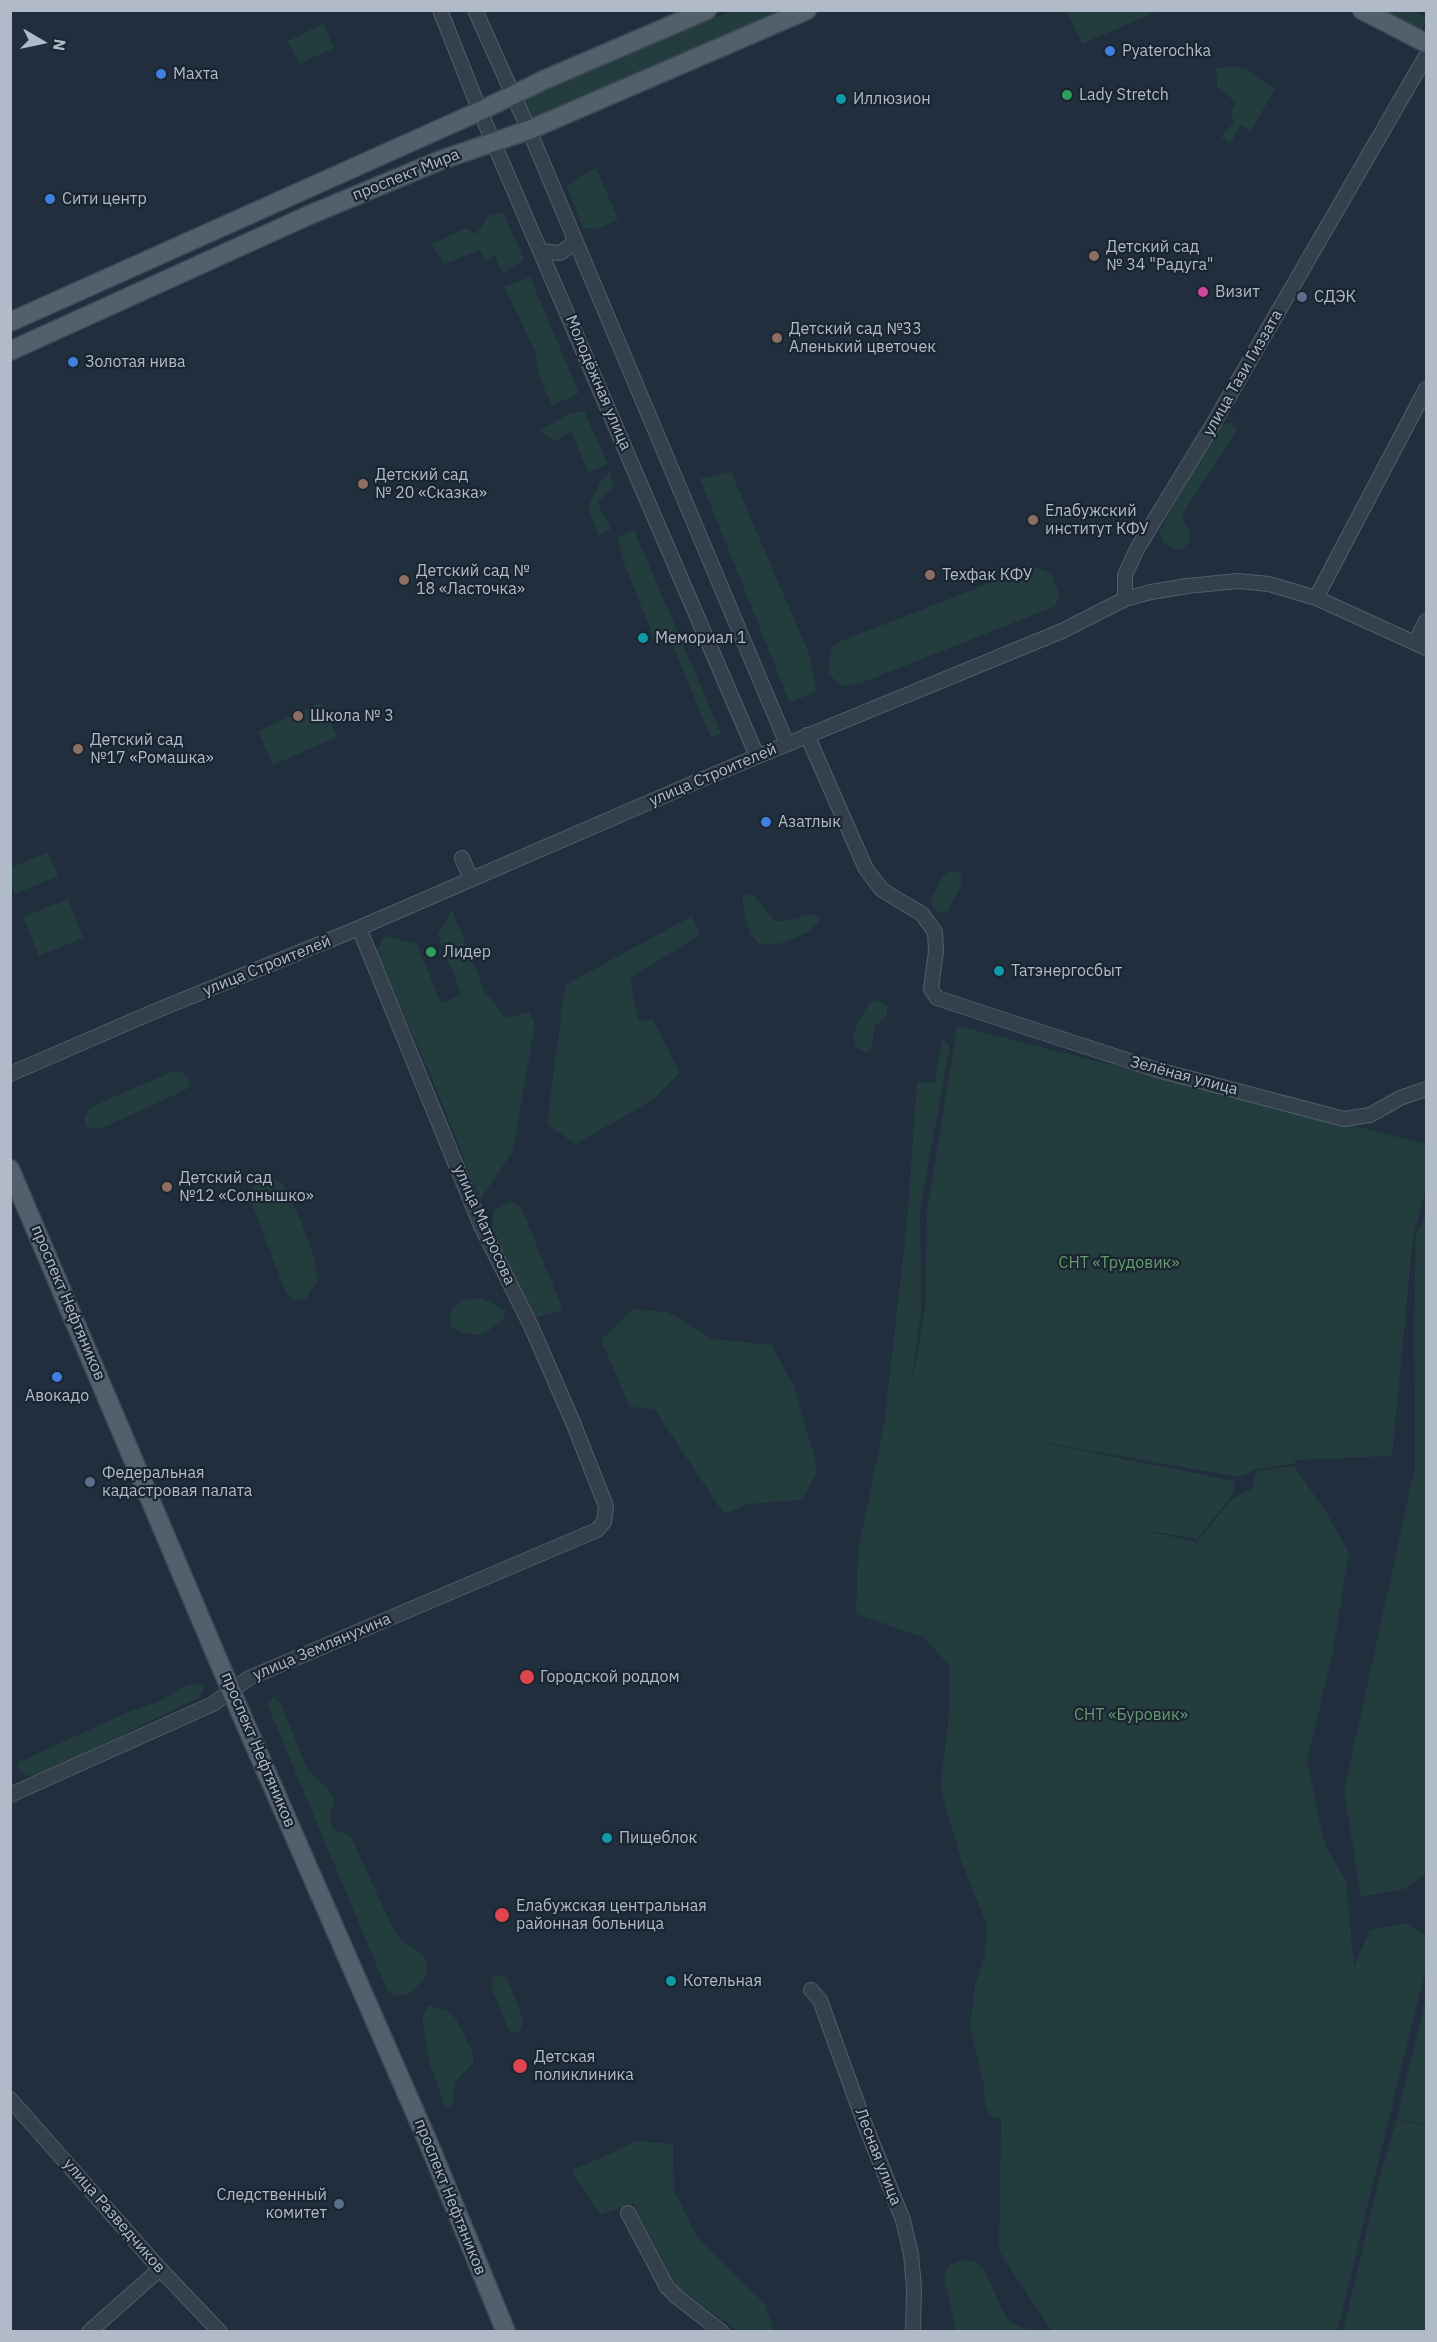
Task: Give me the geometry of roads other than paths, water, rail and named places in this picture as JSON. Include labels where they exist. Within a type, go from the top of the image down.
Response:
[{"type":"main road","name":"проспект Мира","points":[[10,322],[512,95],[707,10]]},
{"type":"main road","name":"проспект Мира","points":[[10,351],[307,216],[441,160],[529,130],[807,10]]},
{"type":"main road","points":[[1362,10],[1426,43]]},
{"type":"main road","points":[[296,193],[304,201],[307,216]]},
{"type":"main road","name":"проспект Нефтяников","points":[[10,1169],[232,1692],[428,2142],[501,2330]]},
{"type":"street","name":"Молодёжная улица","points":[[440,10],[480,111],[758,756]]},
{"type":"street","name":"Молодёжная улица","points":[[475,10],[529,130],[786,744]]},
{"type":"street","name":"улица Тази Гиззата","points":[[1125,599],[1125,575],[1137,549],[1209,431],[1426,56]]},
{"type":"street","points":[[541,251],[560,253],[574,241],[573,236]]},
{"type":"street","points":[[1316,598],[1426,389]]},
{"type":"street","name":"улица Строителей","points":[[10,1074],[359,928],[807,735],[1062,631],[1125,599],[1160,590],[1238,581],[1269,584],[1316,598],[1421,646]]},
{"type":"street","points":[[1421,646],[1426,621]]},
{"type":"street","name":"Зелёная улица","points":[[807,735],[866,869],[882,890],[916,909],[930,922],[936,941],[931,989],[933,994],[942,1001],[1154,1069],[1344,1119],[1370,1115],[1400,1098],[1426,1089]]},
{"type":"street","points":[[462,858],[471,879]]},
{"type":"street","name":"улица Матросова","points":[[359,928],[481,1226],[531,1326],[572,1420],[606,1506],[604,1522]]},
{"type":"street","name":"улица Землянухина","points":[[10,1796],[213,1704],[249,1678],[597,1530],[604,1522]]},
{"type":"street","name":"Лесная улица","points":[[811,1990],[820,2000],[864,2122],[903,2220],[911,2254],[914,2331]]},
{"type":"street","name":"улица Разведчиков","points":[[10,2099],[160,2269],[220,2331]]},
{"type":"street","points":[[628,2213],[667,2287],[722,2331]]},
{"type":"street","points":[[89,2331],[160,2269]]},
{"type":"place","name":"Pyaterochka","points":[[1110,51]]},
{"type":"place","name":"Махта","points":[[161,74]]},
{"type":"place","name":"Lady Stretch","points":[[1067,95]]},
{"type":"place","name":"Иллюзион","points":[[841,99]]},
{"type":"place","name":"Сити центр","points":[[50,199]]},
{"type":"place","name":"Детский сад № 34 \"Радуга\"","points":[[1094,256]]},
{"type":"place","name":"Визит","points":[[1203,292]]},
{"type":"place","name":"СДЭК","points":[[1302,297]]},
{"type":"place","name":"Детский сад №33 Аленький цветочек","points":[[777,338]]},
{"type":"place","name":"Золотая нива","points":[[73,362]]},
{"type":"place","name":"Детский сад № 20 «Сказка»","points":[[363,484]]},
{"type":"place","name":"Елабужский институт КФУ","points":[[1033,520]]},
{"type":"place","name":"Техфак КФУ","points":[[930,575]]},
{"type":"place","name":"Детский сад № 18 «Ласточка»","points":[[404,580]]},
{"type":"place","name":"Мемориал 1","points":[[643,638]]},
{"type":"place","name":"Школа № 3","points":[[298,716]]},
{"type":"place","name":"Детский сад №17 «Ромашка»","points":[[78,749]]},
{"type":"place","name":"Азатлык","points":[[766,822]]},
{"type":"place","name":"Лидер","points":[[431,952]]},
{"type":"place","name":"Татэнергосбыт","points":[[999,971]]},
{"type":"place","name":"Детский сад №12 «Солнышко»","points":[[167,1187]]},
{"type":"place","name":"Авокадо","points":[[57,1377]]},
{"type":"place","name":"Федеральная кадастровая палата","points":[[90,1482]]},
{"type":"place","name":"Городской роддом","points":[[527,1677]]},
{"type":"place","name":"Пищеблок","points":[[607,1838]]},
{"type":"place","name":"Елабужская центральная районная больница","points":[[502,1915]]},
{"type":"place","name":"Котельная","points":[[671,1981]]},
{"type":"place","name":"Детская поликлиника","points":[[520,2066]]},
{"type":"place","name":"Следственный комитет","points":[[339,2204]]},
{"type":"park label","name":"СНТ «Трудовик»","points":[[1119,1263]]},
{"type":"park label","name":"СНТ «Буровик»","points":[[1131,1715]]}]
